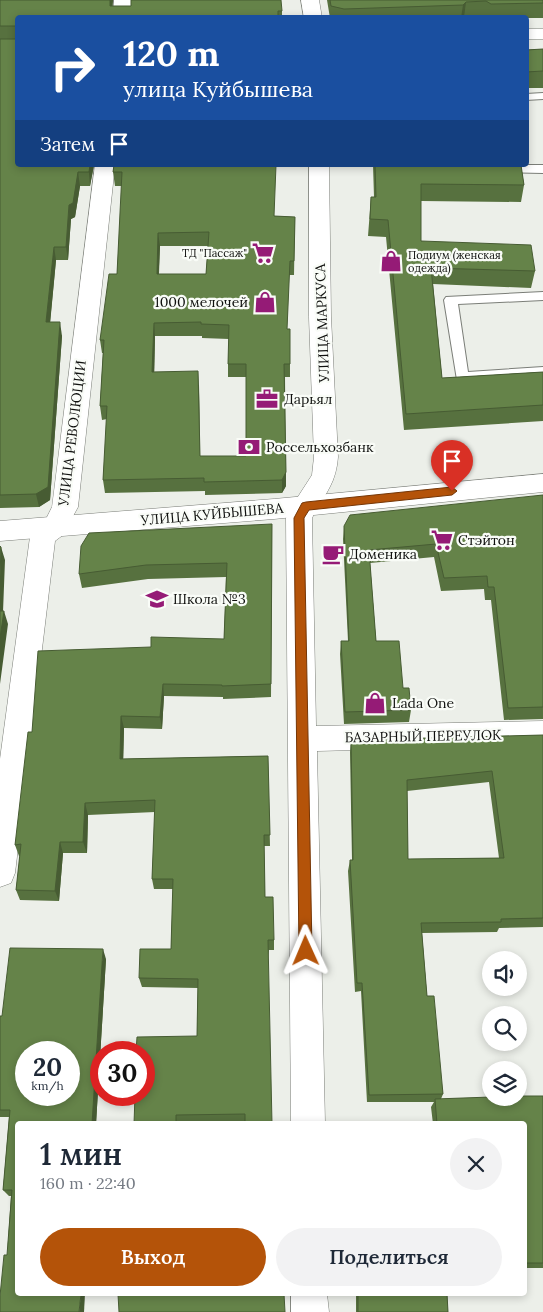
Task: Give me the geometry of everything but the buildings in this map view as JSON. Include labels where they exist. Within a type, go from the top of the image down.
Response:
[{"type":"street","points":[[122,15],[123,0]]},
{"type":"street","points":[[310,0],[312,15]]},
{"type":"street","points":[[529,34],[543,34]]},
{"type":"street","name":"УЛИЦА РЕВОЛЮЦИИ","points":[[0,873],[43,537],[54,528],[65,507],[105,167]]},
{"type":"street","name":"УЛИЦА МАРКУСА","points":[[308,1121],[299,518],[324,476],[326,457],[320,316],[319,167]]},
{"type":"street","name":"УЛИЦА КУЙБЫШЕВА","points":[[0,531],[306,506],[543,483]]},
{"type":"street","name":"БАЗАРНЫЙ ПЕРЕУЛОК","points":[[303,739],[543,733]]},
{"type":"street","points":[[309,1296],[310,1312]]},
{"type":"lane","points":[[529,96],[543,96]]},
{"type":"lane","points":[[484,168],[543,169]]},
{"type":"lane","points":[[543,296],[451,300],[462,377],[543,372]]},
{"type":"place","name":"ТД \"Пассаж\"","points":[[263,253]]},
{"type":"place","name":"Подиум (женская одежда)","points":[[391,261]]},
{"type":"place","name":"1000 мелочей","points":[[265,302]]},
{"type":"place","name":"Дарьял","points":[[267,399]]},
{"type":"place","name":"Россельхозбанк","points":[[249,447]]},
{"type":"place","name":"Стэйтон","points":[[442,540]]},
{"type":"place","name":"Доменика","points":[[333,554]]},
{"type":"place","name":"Школа №3","points":[[157,599]]},
{"type":"place","name":"Lada One","points":[[375,703]]},
{"type":"route","points":[[306,951],[299,518],[306,506],[452,491]]}]
